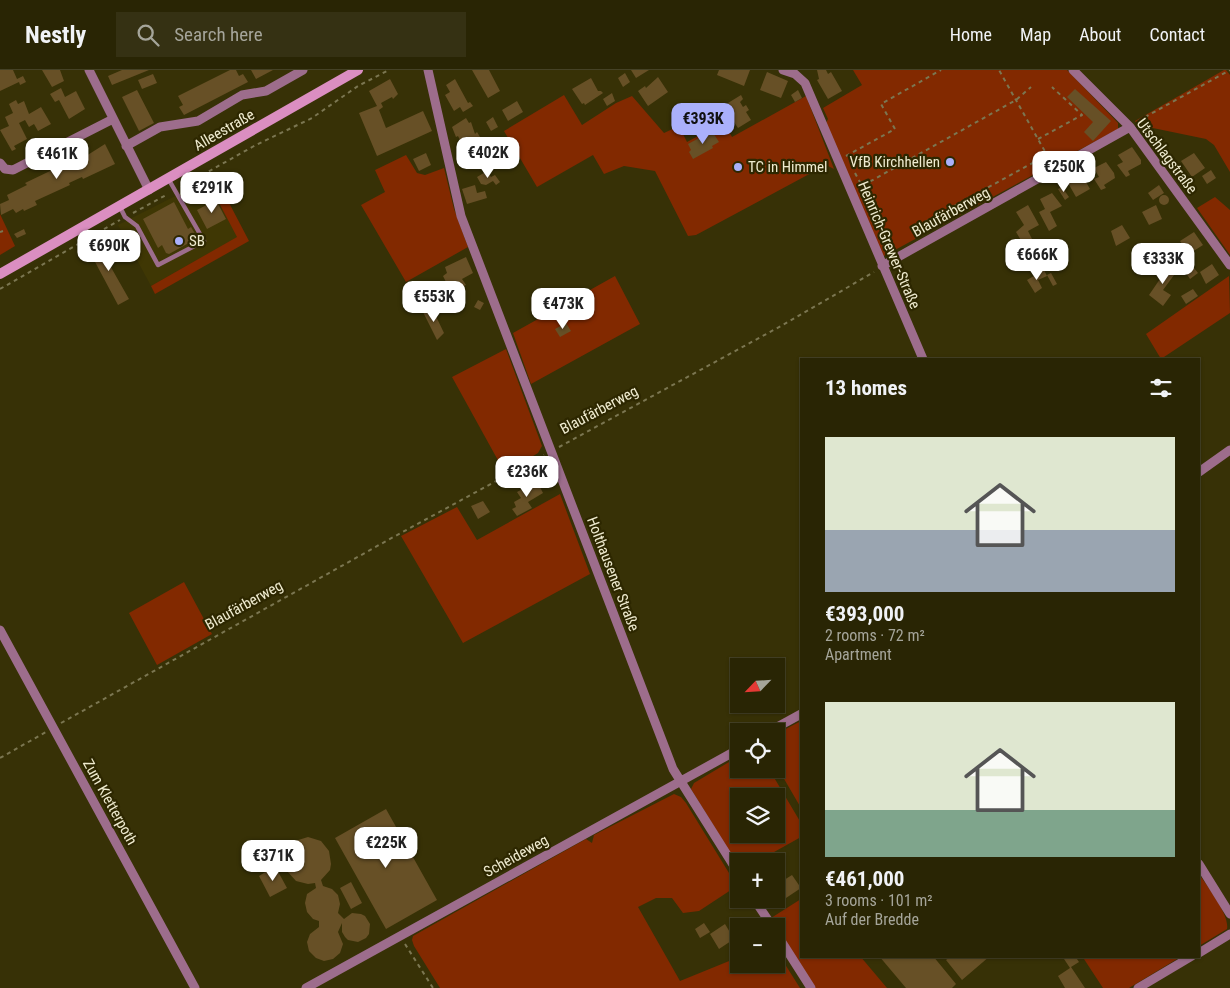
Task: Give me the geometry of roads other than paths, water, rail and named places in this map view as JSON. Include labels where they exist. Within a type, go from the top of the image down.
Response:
[{"type":"main road","name":"Alleestraße","points":[[0,274],[169,180],[358,70]]},
{"type":"street","points":[[89,70],[149,190]]},
{"type":"street","points":[[126,146],[160,127],[198,121],[242,95],[266,91],[303,70]]},
{"type":"street","name":"Holthausener Straße","points":[[428,70],[461,216],[550,451],[673,769],[730,860]]},
{"type":"street","name":"Heinrich-Grewer-Straße","points":[[783,70],[795,74],[805,83],[923,358]]},
{"type":"street","name":"Utschlagstraße","points":[[1073,70],[1130,127],[1230,266]]},
{"type":"street","points":[[0,163],[5,169],[13,170],[113,119]]},
{"type":"street","name":"Blaufärberweg","points":[[882,266],[1130,127]]},
{"type":"street","points":[[1200,471],[1230,450]]},
{"type":"street","name":"Zum Kletterpoth","points":[[0,630],[195,988]]},
{"type":"street","points":[[785,723],[800,715]]},
{"type":"street","name":"Scheideweg","points":[[306,988],[730,754]]},
{"type":"street","points":[[1200,866],[1230,914]]},
{"type":"street","points":[[1200,951],[1230,934]]},
{"type":"street","points":[[785,947],[811,988]]},
{"type":"street","points":[[1138,988],[1189,958]]},
{"type":"lane","points":[[120,207],[125,217],[137,226],[158,265],[204,241],[169,180]]},
{"type":"place","name":"VfB Kirchhellen","points":[[950,162]]},
{"type":"place","name":"TC in Himmel","points":[[738,167]]},
{"type":"place","name":"SB","points":[[179,241]]}]
